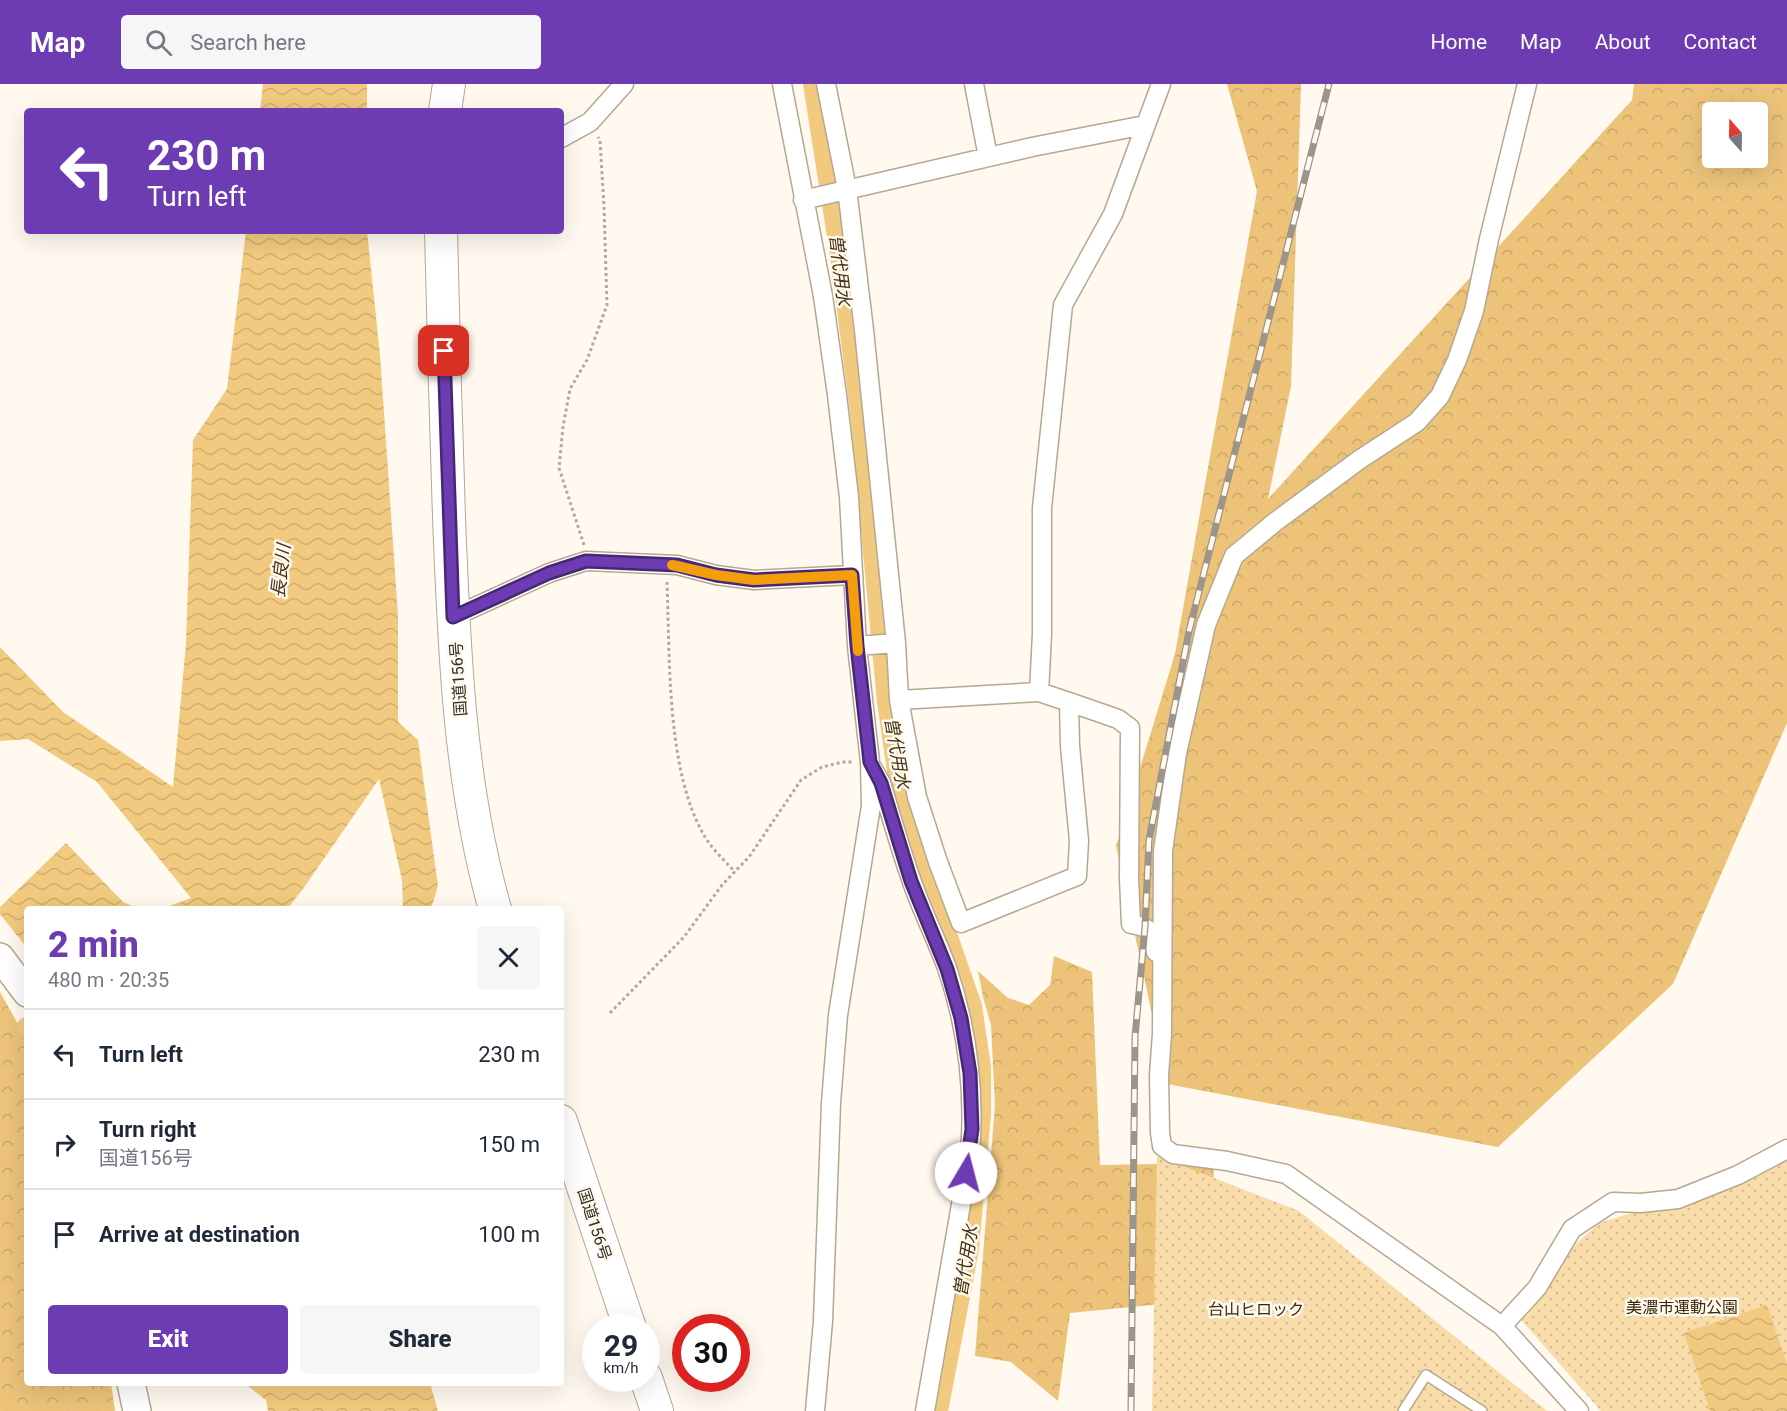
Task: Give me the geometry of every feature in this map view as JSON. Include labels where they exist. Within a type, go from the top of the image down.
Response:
[{"type":"highway","points":[[445,108],[448,84]]},
{"type":"highway","name":"国道156号","points":[[441,234],[457,685],[463,748],[474,814],[494,906]]},
{"type":"highway","name":"国道156号","points":[[564,1130],[625,1314]]},
{"type":"highway","points":[[651,1392],[657,1411]]},
{"type":"main road","points":[[0,957],[24,989]]},
{"type":"main road","points":[[132,1386],[137,1411]]},
{"type":"street","points":[[564,136],[590,122],[624,84]]},
{"type":"street","points":[[782,84],[811,198],[823,296],[846,432],[852,575],[899,700],[917,797],[961,922],[1077,876],[1079,841],[1070,747],[1069,702]]},
{"type":"street","points":[[816,1411],[823,1321],[831,1103],[838,1015],[871,806],[870,762],[877,644],[872,431],[864,330],[826,84]]},
{"type":"street","points":[[974,84],[988,157]]},
{"type":"street","points":[[1039,692],[1042,634],[1042,508],[1063,305],[1113,214],[1161,84]]},
{"type":"street","points":[[1527,84],[1474,311],[1440,396],[1418,422],[1359,460],[1275,522],[1234,556],[1206,625],[1177,753],[1163,851],[1160,1133],[1162,1146],[1173,1154],[1227,1161],[1286,1174],[1502,1326],[1579,1411]]},
{"type":"street","points":[[811,198],[988,157],[1145,125]]},
{"type":"street","points":[[846,432],[872,431]]},
{"type":"street","points":[[453,617],[549,573],[590,561],[677,565],[716,575],[754,580],[852,575]]},
{"type":"street","points":[[899,700],[1039,692],[1118,719],[1130,728],[1131,924],[1145,927],[1150,931],[1162,969]]},
{"type":"street","points":[[870,762],[881,783],[911,881],[947,969],[961,1018],[970,1073],[972,1129],[970,1153],[925,1411]]},
{"type":"street","points":[[1502,1326],[1537,1288],[1572,1229],[1613,1202],[1641,1203],[1678,1199],[1738,1175],[1787,1149]]},
{"type":"lane","points":[[1403,1411],[1426,1375],[1482,1411]]},
{"type":"path","points":[[590,122],[600,141],[607,305],[587,360],[570,389],[559,468],[590,561]]},
{"type":"path","points":[[666,565],[672,706],[686,787],[692,811],[705,837],[735,872]]},
{"type":"path","points":[[610,1013],[684,938],[705,907],[749,857],[801,780],[822,767],[833,764],[870,762]]},
{"type":"green space","points":[[1227,84],[1301,84],[1291,386],[1268,499],[1632,100],[1634,84],[1787,84],[1787,723],[1673,984],[1498,1147],[1167,1084],[1116,846],[1175,654],[1257,191]]},
{"type":"green space","points":[[1054,956],[1092,972],[1100,1165],[1214,1163],[1208,1411],[1162,1304],[1070,1313],[1058,1401],[1011,1362],[975,1356],[995,1105],[991,1025],[978,971],[1008,998],[1029,1005],[1050,985]]},
{"type":"green space","points":[[0,992],[24,1035],[24,1386],[111,1386],[115,1411],[0,1411]]},
{"type":"green space","name":"美濃市運動公園","points":[[1787,1149],[1787,1411],[1601,1411],[1509,1306],[1599,1223],[1678,1199]]},
{"type":"green space","name":"台山ヒロック","points":[[1157,1156],[1299,1211],[1547,1411],[1152,1411]]},
{"type":"water","points":[[263,84],[367,84],[367,108],[260,108]]},
{"type":"water","name":"長良川","points":[[246,234],[367,234],[380,355],[398,615],[398,722],[418,740],[438,886],[432,906],[403,906],[402,880],[379,779],[289,906],[169,906],[191,898],[97,782],[28,739],[0,741],[0,647],[63,712],[173,787],[186,643],[193,440],[227,389]]},
{"type":"water","points":[[66,843],[123,902],[133,906],[24,906],[24,944],[0,914],[0,907]]},
{"type":"water","points":[[1767,1305],[1787,1364],[1787,1411],[1710,1411],[1684,1333]]},
{"type":"water","points":[[248,1386],[431,1386],[438,1411],[268,1411],[266,1400]]},
{"type":"waterway","name":"曽代用水","points":[[812,84],[839,255],[859,413],[886,702],[896,771],[930,882],[973,1006],[982,1067],[982,1115],[970,1249],[939,1411]]},
{"type":"railway","points":[[1131,1411],[1135,1037],[1145,927],[1149,840],[1189,631],[1329,84]]},
{"type":"slow traffic","points":[[672,565],[716,575],[754,580],[852,575],[858,651]]},
{"type":"route","points":[[444,351],[453,617],[549,573],[586,561],[677,565],[716,575],[754,580],[852,575],[857,646],[870,762],[881,783],[911,881],[947,969],[961,1018],[970,1073],[972,1129],[966,1173]]}]
